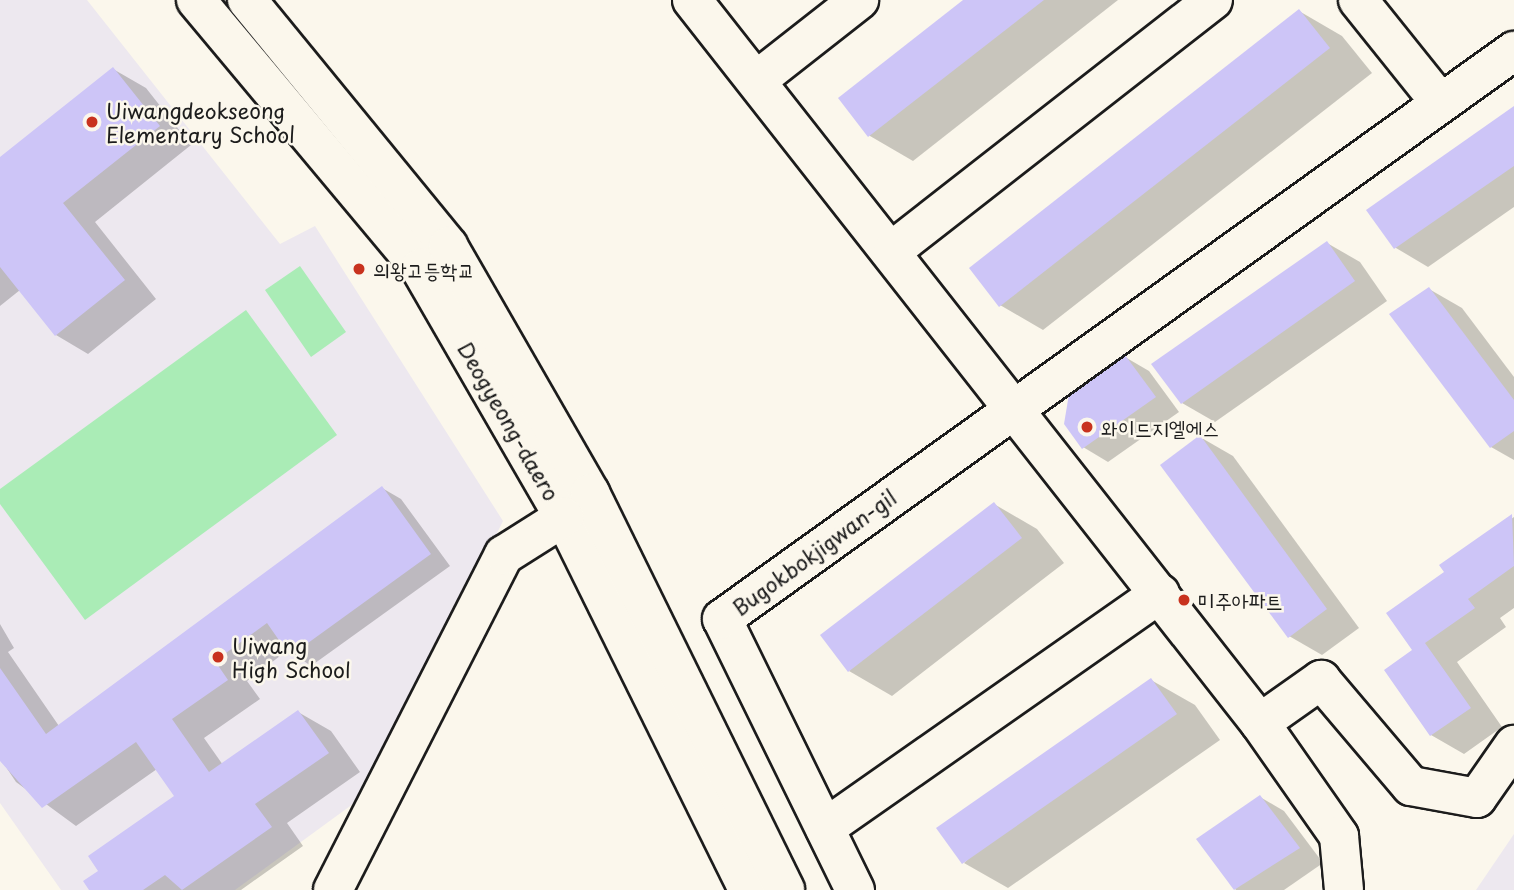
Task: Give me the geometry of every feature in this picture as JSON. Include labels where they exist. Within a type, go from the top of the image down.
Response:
[{"type":"street","name":"Deogyeong-daero","points":[[196,0],[420,268],[564,517],[748,890]]},
{"type":"street","name":"Deogyeong-daero","points":[[247,0],[447,247],[590,493],[785,890]]},
{"type":"street","points":[[692,0],[893,250],[1259,723],[1339,836],[1344,890]]},
{"type":"street","points":[[757,80],[859,0]]},
{"type":"street","points":[[893,250],[1213,0]]},
{"type":"street","points":[[1358,0],[1438,100]]},
{"type":"street","points":[[1015,406],[1438,100],[1514,51]]},
{"type":"street","name":"Bugokbokjigwan-gil","points":[[855,890],[722,619],[1015,406]]},
{"type":"street","points":[[333,890],[504,555],[564,517]]},
{"type":"street","points":[[825,828],[1160,593]]},
{"type":"street","points":[[1259,723],[1321,680],[1411,786],[1477,798],[1514,745]]},
{"type":"shaded area","name":"Uiwang High School","points":[[0,0],[87,0],[280,244],[315,226],[503,521],[368,793],[235,890],[61,890],[0,803]]},
{"type":"shaded area","points":[[1514,834],[1514,890],[1476,890]]},
{"type":"green space","points":[[300,266],[346,332],[311,357],[265,290]]},
{"type":"green space","points":[[246,310],[337,435],[85,620],[0,504],[0,489]]},
{"type":"building","points":[[963,0],[1044,0],[868,137],[838,98]]},
{"type":"building","points":[[1299,9],[1330,48],[999,307],[969,268]]},
{"type":"building","points":[[113,67],[160,126],[63,203],[125,280],[55,336],[0,267],[0,157]]},
{"type":"building","points":[[1514,106],[1514,166],[1394,249],[1366,210]]},
{"type":"building","points":[[1327,241],[1355,281],[1181,404],[1151,364]]},
{"type":"building","points":[[1429,287],[1514,400],[1514,431],[1490,448],[1389,314]]},
{"type":"building","points":[[1125,355],[1156,397],[1082,449],[1064,424],[1069,394]]},
{"type":"building","points":[[1200,435],[1327,609],[1288,638],[1160,465]]},
{"type":"building","points":[[382,486],[431,554],[290,656],[267,623],[215,661],[228,680],[172,719],[209,772],[298,710],[329,753],[255,804],[272,827],[182,890],[165,875],[143,890],[89,890],[83,881],[98,871],[88,856],[174,796],[136,742],[42,808],[0,761],[0,668],[46,734]]},
{"type":"building","points":[[994,502],[1022,538],[848,672],[820,635]]},
{"type":"building","points":[[1512,514],[1514,566],[1468,599],[1475,608],[1425,643],[1471,708],[1430,736],[1384,670],[1412,650],[1386,613],[1444,572],[1439,565]]},
{"type":"building","points":[[1151,678],[1177,714],[962,864],[936,828]]},
{"type":"building","points":[[1260,795],[1300,848],[1234,890],[1196,839]]},
{"type":"place","name":"Uiwangdeokseong Elementary School","points":[[92,122]]},
{"type":"place","name":"의왕고등학교","points":[[359,269]]},
{"type":"place","name":"와이드지엘에스","points":[[1087,427]]},
{"type":"place","name":"미주아파트","points":[[1184,600]]},
{"type":"place","name":"Uiwang High School","points":[[218,657]]}]
